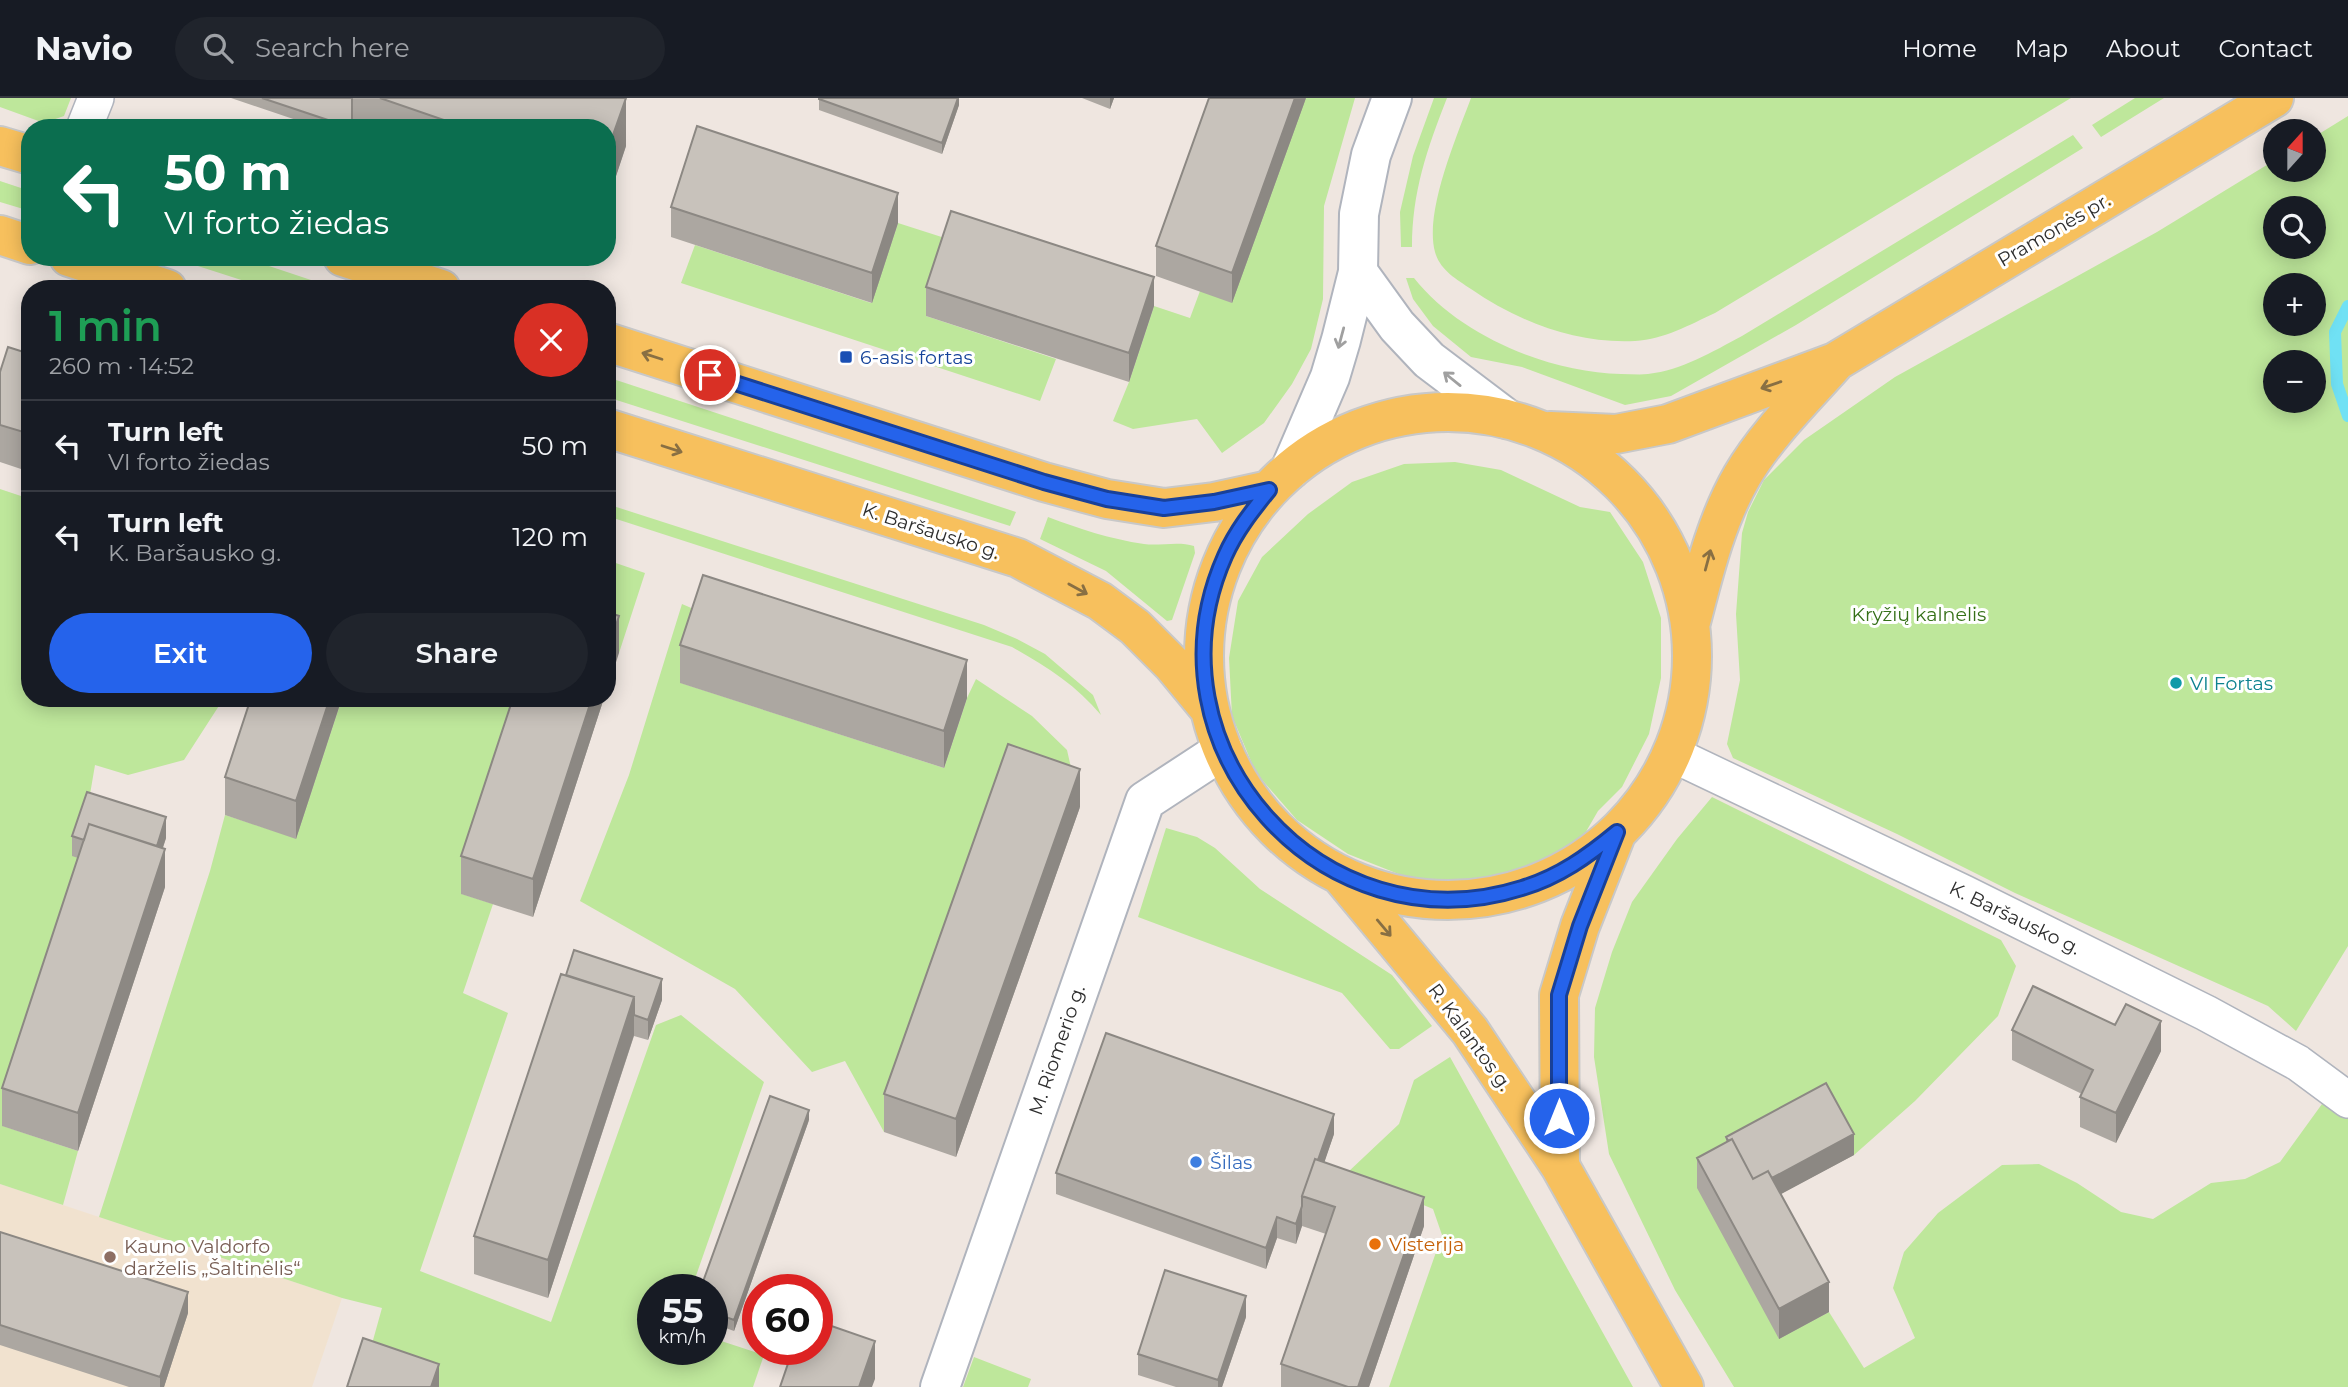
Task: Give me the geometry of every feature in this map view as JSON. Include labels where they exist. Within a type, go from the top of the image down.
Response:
[{"type":"main road","name":"Pramonės pr.","points":[[1524,425],[1616,434],[1668,424],[1835,362],[2274,98]]},
{"type":"main road","points":[[0,146],[21,152]]},
{"type":"main road","points":[[0,235],[21,242]]},
{"type":"main road","points":[[97,266],[139,280]]},
{"type":"main road","points":[[371,266],[413,280]]},
{"type":"main road","points":[[616,345],[1044,482],[1107,499],[1164,508],[1214,502],[1279,480]]},
{"type":"main road","name":"Pramonės pr.","points":[[1690,626],[1712,544],[1743,474],[1835,362]]},
{"type":"main road","points":[[1461,412],[1524,425],[1573,447],[1604,468],[1630,494],[1653,523],[1670,555],[1683,590],[1690,626],[1692,670],[1688,702],[1672,754],[1639,809],[1589,856],[1557,875],[1522,889],[1486,897],[1449,900],[1412,897],[1376,888],[1341,875],[1303,853],[1271,823],[1244,789],[1223,750],[1210,710],[1204,671],[1205,632],[1212,593],[1225,555],[1244,521],[1279,480],[1328,443],[1370,425],[1415,414],[1461,412]]},
{"type":"main road","name":"K. Baršausko g.","points":[[616,431],[1018,558],[1100,601],[1135,627],[1172,664],[1210,710]]},
{"type":"main road","points":[[1617,832],[1580,926],[1559,995],[1560,1167],[1684,1387]]},
{"type":"main road","name":"R. Kalantos g.","points":[[1341,875],[1470,1031],[1560,1167]]},
{"type":"street","points":[[88,119],[96,98]]},
{"type":"street","points":[[1279,480],[1330,377],[1358,272],[1359,214],[1371,155],[1392,98]]},
{"type":"street","points":[[1358,272],[1397,326],[1429,360],[1524,425]]},
{"type":"street","name":"M. Riomerio g.","points":[[940,1387],[1145,802],[1223,750]]},
{"type":"street","name":"K. Baršausko g.","points":[[1672,754],[1952,887],[2206,1013],[2298,1063],[2348,1100]]},
{"type":"shaded area","name":"Kauno Valdorfo darželis „Šaltinėlis“","points":[[0,1184],[342,1298],[312,1387],[0,1387]]},
{"type":"green space","points":[[0,98],[71,98],[64,116],[55,119],[33,119],[0,107]]},
{"type":"green space","points":[[1306,98],[1355,98],[1324,206],[1323,299],[1311,349],[1292,384],[1264,423],[1222,453],[1197,419],[1133,429],[1113,421],[1154,306],[1190,318],[1200,291]]},
{"type":"green space","points":[[1434,98],[1447,98],[1422,171],[1415,208],[1412,247],[1401,247],[1400,212],[1413,156]]},
{"type":"green space","points":[[1471,98],[2071,98],[1715,313],[1686,327],[1646,340],[1613,341],[1570,335],[1528,321],[1489,301],[1449,274],[1437,258],[1433,235],[1438,196]]},
{"type":"green space","points":[[2135,98],[2164,98],[2101,137],[2092,125]]},
{"type":"green space","name":"VI Fortas","points":[[2348,116],[2348,946],[2296,1031],[2268,1006],[2015,893],[1897,834],[1733,758],[1727,744],[1740,680],[1736,614],[1742,533],[1748,512],[1764,480],[1804,440],[1895,377],[2157,232],[2263,167],[2263,182],[2326,182],[2326,130]]},
{"type":"green space","points":[[2073,135],[2083,148],[1796,325],[1671,396],[1625,405],[1522,367],[1471,357],[1433,326],[1413,299],[1406,278],[1414,278],[1433,299],[1480,333],[1536,358],[1593,372],[1661,372],[1696,360],[1742,336]]},
{"type":"green space","points":[[0,181],[21,188],[21,208],[0,202]]},
{"type":"green space","points":[[898,223],[951,240],[926,316],[1056,359],[1040,401],[681,283],[695,245],[871,303]]},
{"type":"green space","points":[[198,266],[269,266],[311,280],[241,280]]},
{"type":"green space","points":[[616,380],[1016,512],[1010,526],[616,400]]},
{"type":"green space","points":[[1455,462],[1501,470],[1580,507],[1610,512],[1643,562],[1661,618],[1661,678],[1649,734],[1622,787],[1598,811],[1569,861],[1523,882],[1461,888],[1401,875],[1348,854],[1297,820],[1256,773],[1232,716],[1229,658],[1238,601],[1262,557],[1308,514],[1352,482],[1404,464]]},
{"type":"green space","points":[[0,489],[21,496],[21,707],[218,707],[184,760],[128,775],[95,765],[87,812],[89,862],[3,1126],[78,1151],[63,1205],[0,1184]]},
{"type":"green space","points":[[616,507],[984,625],[1017,639],[1045,654],[1093,695],[1101,715],[1060,677],[1012,647],[616,519]]},
{"type":"green space","points":[[1048,517],[1131,542],[1194,546],[1195,553],[1172,620],[1167,621],[1106,571],[1040,539]]},
{"type":"green space","points":[[616,563],[645,573],[619,653],[616,652]]},
{"type":"green space","points":[[682,604],[703,613],[681,683],[944,768],[976,679],[1032,716],[1067,750],[1080,807],[1008,782],[884,1132],[845,1061],[812,1072],[735,989],[580,901],[629,775]]},
{"type":"green space","points":[[339,707],[522,707],[462,894],[493,904],[463,993],[508,1013],[420,1271],[551,1322],[656,1025],[681,1015],[764,1082],[697,1274],[637,1274],[637,1365],[728,1365],[728,1343],[742,1348],[742,1365],[761,1365],[753,1387],[395,1387],[363,1376],[382,1308],[342,1298],[99,1217],[210,871],[225,815],[296,838]]},
{"type":"green space","points":[[1712,797],[2001,940],[2016,966],[1998,1016],[1915,1101],[1854,1155],[1826,1104],[1726,1157],[1779,1338],[1829,1312],[1864,1368],[1915,1338],[1893,1288],[1904,1252],[1938,1213],[2002,1165],[2039,1164],[2077,1183],[2121,1212],[2153,1219],[2211,1183],[2245,1179],[2280,1162],[2322,1104],[2337,1108],[2348,1119],[2348,1387],[1734,1387],[1675,1290],[1609,1154],[1594,1057],[1595,1008],[1612,952],[1632,902],[1677,839]]},
{"type":"green space","points":[[1166,828],[1197,837],[1215,848],[1260,889],[1392,975],[1432,1026],[1399,1049],[1390,1049],[1342,993],[1138,917]]},
{"type":"green space","points":[[1450,1057],[1633,1387],[1389,1387],[1442,1235],[1433,1209],[1347,1173],[1399,1124],[1414,1080]]},
{"type":"green space","points":[[974,1357],[1031,1379],[1028,1387],[963,1387]]},
{"type":"building","points":[[262,98],[352,98],[352,119],[325,119]]},
{"type":"building","points":[[380,98],[626,98],[616,126],[616,119],[441,119]]},
{"type":"building","points":[[819,98],[958,98],[942,143]]},
{"type":"building","points":[[1209,98],[1295,98],[1232,273],[1156,246]]},
{"type":"building","points":[[697,126],[898,193],[872,273],[671,207]]},
{"type":"building","points":[[951,211],[1154,277],[1129,353],[926,287]]},
{"type":"building","points":[[8,347],[21,351],[21,431],[0,425],[0,372]]},
{"type":"building","points":[[703,575],[967,660],[944,731],[680,645]]},
{"type":"building","points":[[248,707],[327,707],[296,801],[225,777]]},
{"type":"building","points":[[510,707],[589,707],[533,879],[461,856]]},
{"type":"building","points":[[1008,744],[1080,769],[956,1119],[884,1094]]},
{"type":"building","points":[[87,792],[166,817],[157,846],[89,824],[84,840],[72,836]]},
{"type":"building","points":[[89,824],[165,849],[78,1113],[2,1088]]},
{"type":"building","points":[[574,950],[662,979],[648,1020],[634,1015],[634,997],[566,975]]},
{"type":"building","points":[[561,974],[634,997],[548,1260],[474,1236]]},
{"type":"building","points":[[2033,986],[2115,1025],[2126,1004],[2161,1021],[2116,1113],[2080,1097],[2093,1070],[2012,1030]]},
{"type":"building","name":"Šilas","points":[[1106,1033],[1334,1114],[1302,1196],[1296,1224],[1277,1217],[1266,1248],[1056,1173]]},
{"type":"building","points":[[1826,1083],[1854,1134],[1772,1178],[1768,1171],[1753,1179],[1732,1139],[1728,1141],[1726,1137]]},
{"type":"building","points":[[770,1096],[809,1110],[750,1274],[742,1274],[742,1298],[734,1320],[728,1318],[728,1274],[706,1274]]},
{"type":"building","points":[[1732,1139],[1753,1179],[1768,1171],[1829,1282],[1779,1309],[1697,1158]]},
{"type":"building","points":[[1315,1159],[1424,1197],[1358,1387],[1348,1387],[1281,1364],[1335,1207],[1302,1196]]},
{"type":"building","points":[[0,1232],[188,1292],[160,1377],[0,1325]]},
{"type":"building","points":[[1165,1270],[1246,1296],[1218,1380],[1138,1354]]},
{"type":"building","points":[[833,1327],[875,1341],[859,1387],[780,1387],[788,1365],[833,1365]]},
{"type":"building","points":[[363,1338],[439,1364],[431,1387],[347,1387]]},
{"type":"waterway","points":[[2348,306],[2335,332],[2337,384],[2348,416]]},
{"type":"place","name":"6-asis fortas","points":[[846,357]]},
{"type":"place","name":"VI Fortas","points":[[2176,683]]},
{"type":"place","name":"Šilas","points":[[1196,1162]]},
{"type":"place","name":"Visterija","points":[[1375,1244]]},
{"type":"place","name":"Kauno Valdorfo darželis „Šaltinėlis“","points":[[110,1257]]},
{"type":"route","points":[[710,375],[1044,482],[1107,499],[1164,508],[1214,502],[1269,490],[1244,521],[1225,555],[1212,593],[1205,632],[1204,671],[1210,710],[1223,750],[1244,789],[1271,823],[1303,853],[1341,875],[1412,897],[1449,900],[1486,897],[1522,889],[1557,875],[1589,856],[1617,832],[1580,926],[1559,995],[1559,1118]]},
{"type":"park label","name":"Kryžių kalnelis","points":[[1919,614]]}]
